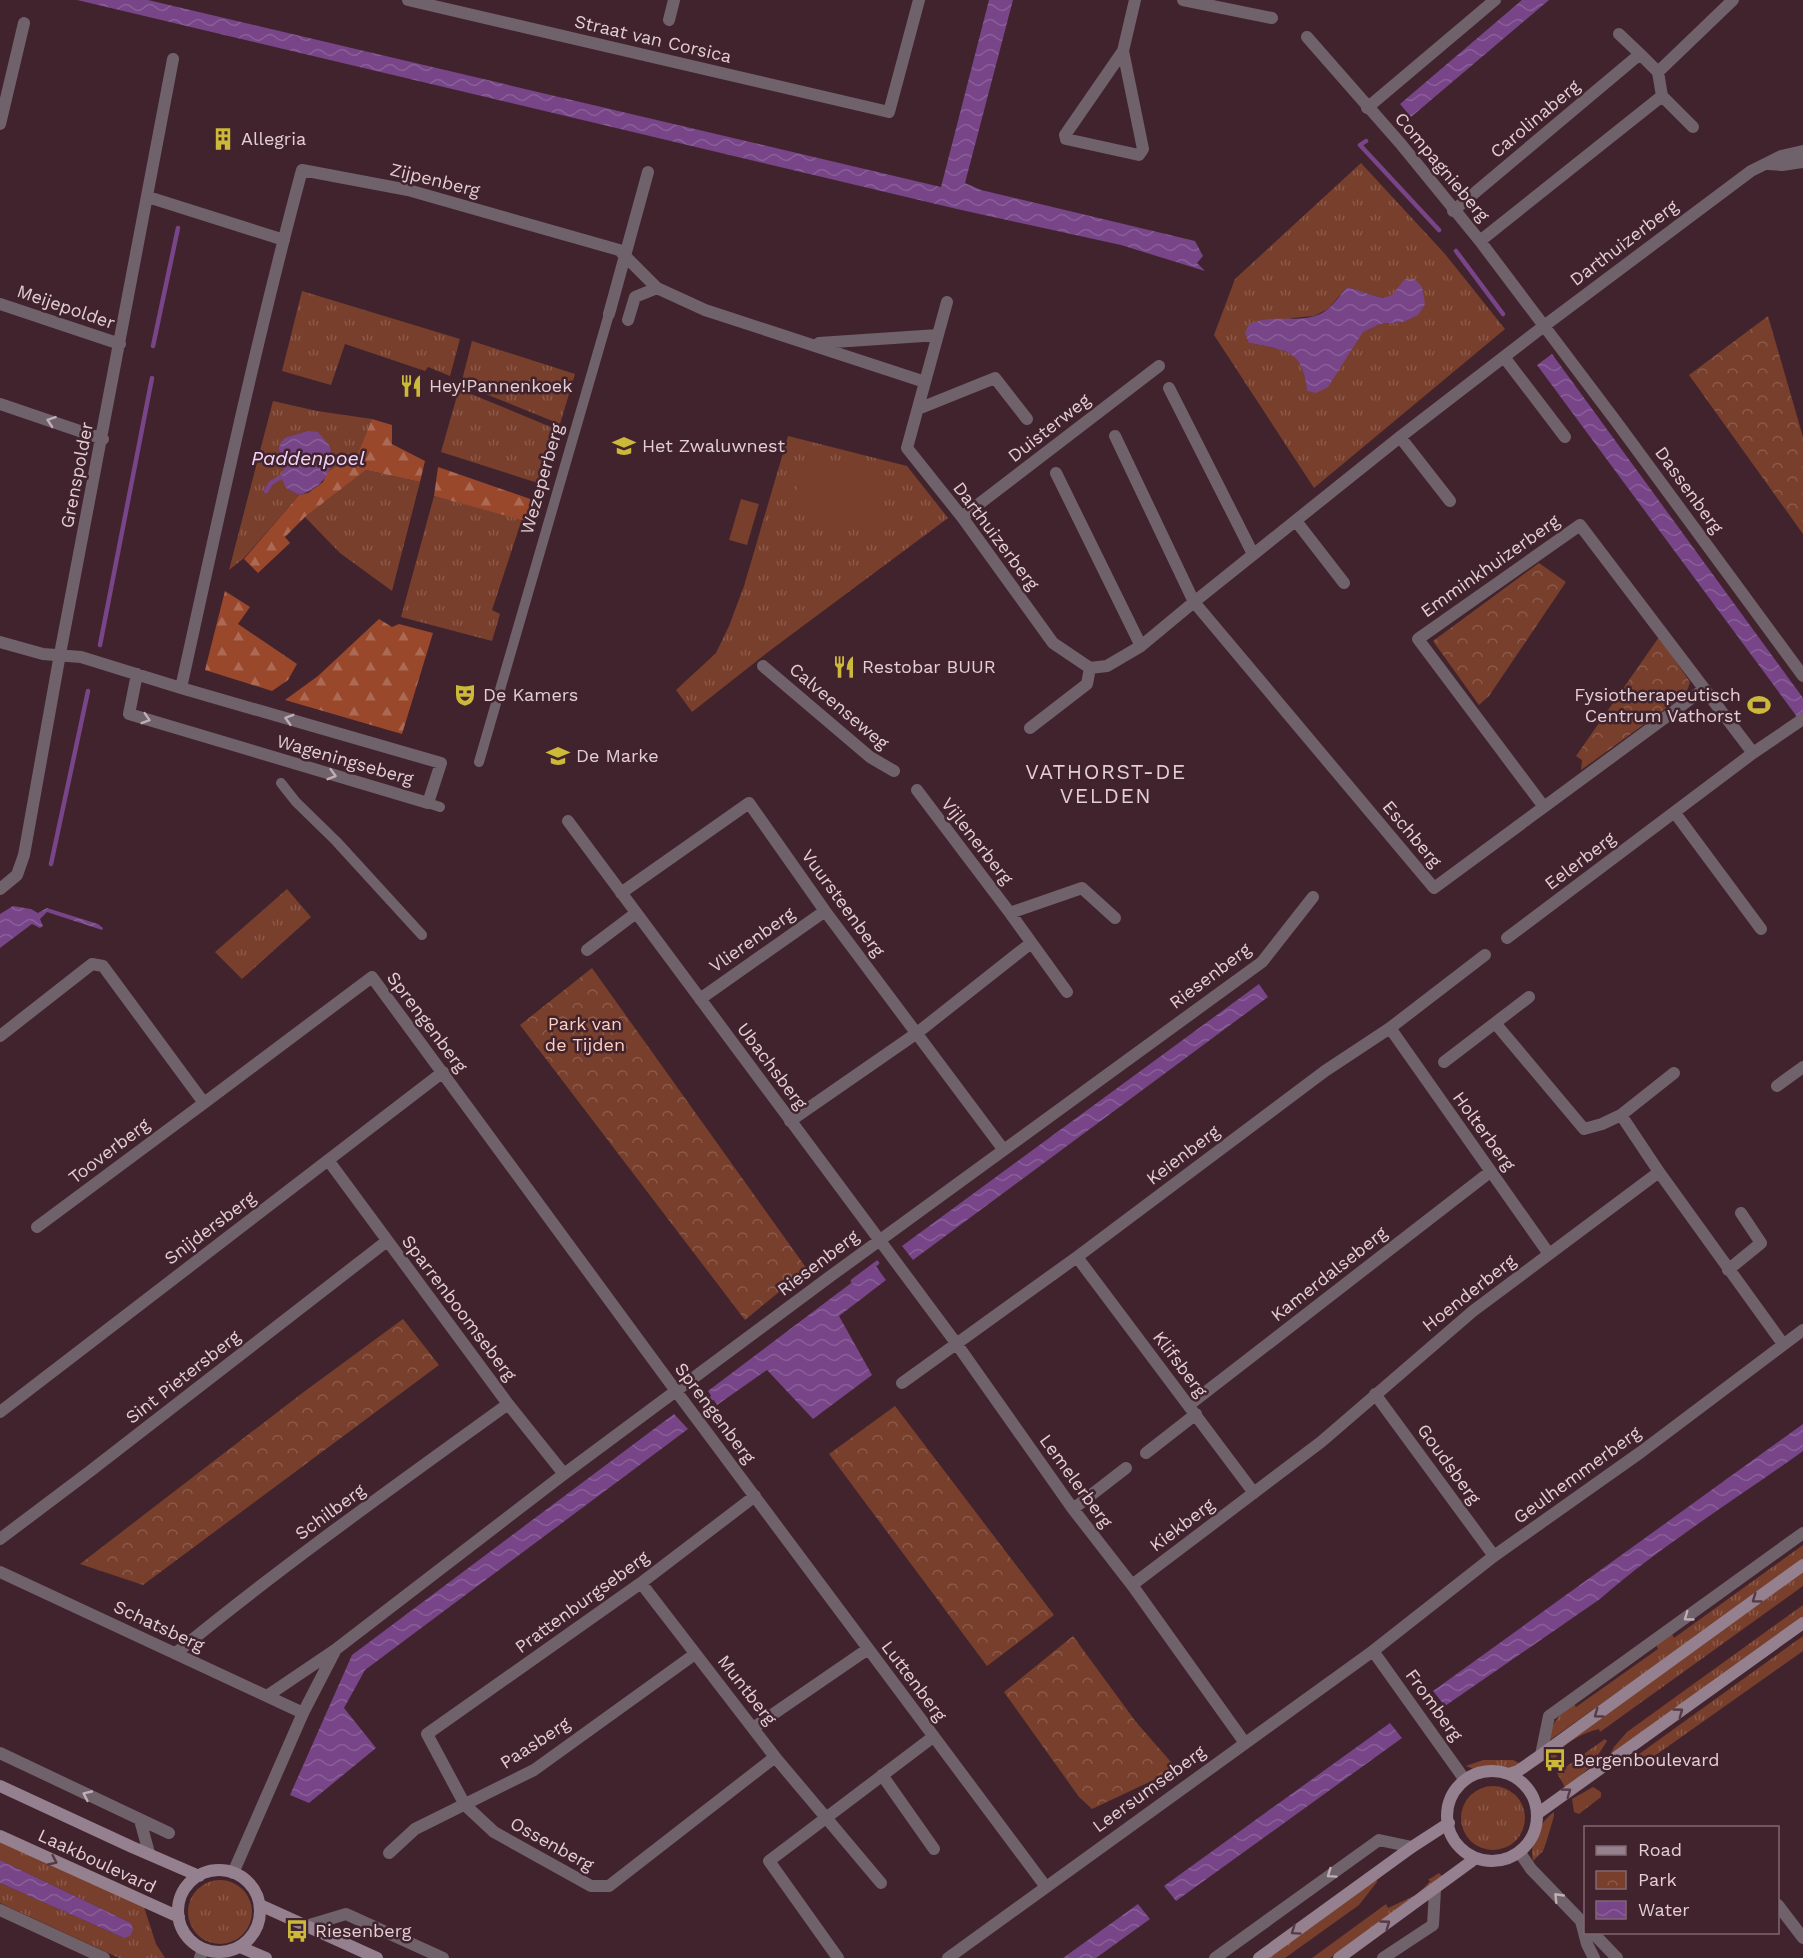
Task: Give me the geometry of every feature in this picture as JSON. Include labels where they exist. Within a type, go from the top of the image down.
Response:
[{"type":"main road","points":[[1509,1774],[1518,1771],[1541,1755],[1803,1565]]},
{"type":"main road","points":[[1537,1814],[1803,1623]]},
{"type":"main road","points":[[1494,1771],[1509,1774],[1526,1786],[1532,1795],[1537,1814],[1536,1829],[1529,1843],[1520,1852],[1505,1860],[1490,1861],[1476,1858],[1458,1845],[1452,1837],[1449,1822],[1452,1796],[1465,1780],[1479,1773],[1494,1771]]},
{"type":"main road","name":"Laakboulevard","points":[[0,1786],[200,1876]]},
{"type":"main road","points":[[1258,1958],[1449,1822]]},
{"type":"main road","name":"Laakboulevard","points":[[0,1836],[179,1917]]},
{"type":"main road","points":[[1339,1958],[1476,1858]]},
{"type":"main road","points":[[216,1871],[233,1873],[251,1885],[260,1905],[258,1924],[248,1941],[240,1947],[229,1952],[202,1954],[183,1930],[179,1917],[181,1896],[192,1881],[200,1876],[216,1871]]},
{"type":"main road","points":[[260,1905],[377,1958]]},
{"type":"main road","points":[[240,1947],[266,1958]]},
{"type":"street","name":"Straat van Corsica","points":[[408,0],[426,2],[890,112],[919,0]]},
{"type":"street","points":[[669,20],[674,0]]},
{"type":"street","points":[[1123,51],[1143,149],[1139,156],[1065,139],[1065,135],[1123,51],[1135,0]]},
{"type":"street","points":[[1183,0],[1272,18]]},
{"type":"street","points":[[1367,108],[1495,0]]},
{"type":"street","points":[[1658,72],[1732,0]]},
{"type":"street","points":[[0,124],[24,23]]},
{"type":"street","points":[[1619,34],[1658,72],[1662,96],[1693,127]]},
{"type":"street","name":"Compagnieberg","points":[[1306,37],[1400,143],[1453,211],[1480,241],[1544,326]]},
{"type":"street","name":"Carolinaberg","points":[[1453,211],[1640,54]]},
{"type":"street","name":"Grenspolder","points":[[0,890],[17,875],[24,855],[173,59]]},
{"type":"street","points":[[1480,241],[1662,96]]},
{"type":"street","name":"Darthuizerberg","points":[[946,302],[907,448],[962,517],[1053,643],[1089,668],[1107,666],[1141,646],[1400,437],[1751,171],[1781,156],[1803,151]]},
{"type":"street","name":"Darthuizerberg","points":[[1769,164],[1803,162]]},
{"type":"street","name":"Zijpenberg","points":[[181,688],[247,390],[302,170],[418,193],[619,250],[624,255]]},
{"type":"street","name":"Wezeperberg","points":[[479,762],[648,172]]},
{"type":"street","points":[[148,197],[284,240]]},
{"type":"street","points":[[624,255],[657,288],[705,310],[925,382]]},
{"type":"street","points":[[628,320],[635,297],[657,288]]},
{"type":"street","name":"Meijepolder","points":[[0,304],[120,344]]},
{"type":"street","name":"Dassenberg","points":[[1544,326],[1803,676]]},
{"type":"street","points":[[811,344],[938,335]]},
{"type":"street","points":[[1504,357],[1565,437]]},
{"type":"street","name":"Duisterweg","points":[[962,517],[1159,366]]},
{"type":"street","points":[[918,409],[995,378],[1027,419]]},
{"type":"street","points":[[1169,388],[1253,554]]},
{"type":"street","points":[[0,404],[103,439]]},
{"type":"street","points":[[1115,436],[1194,602]]},
{"type":"street","points":[[1400,437],[1450,501]]},
{"type":"street","points":[[1056,473],[1141,646]]},
{"type":"street","points":[[1296,521],[1344,583]]},
{"type":"street","name":"Emminkhuizerberg","points":[[1544,807],[1418,639],[1580,525],[1753,753]]},
{"type":"street","name":"Eschberg","points":[[1194,602],[1434,888],[1704,689]]},
{"type":"street","name":"Wageningseberg","points":[[0,642],[44,654],[81,657],[441,763],[434,805],[129,714],[136,674]]},
{"type":"street","name":"Calveenseweg","points":[[763,666],[870,757],[894,771]]},
{"type":"street","points":[[1030,728],[1087,684],[1089,668]]},
{"type":"street","name":"Eelerberg","points":[[1507,938],[1753,753],[1803,719]]},
{"type":"street","points":[[281,783],[296,802],[422,935]]},
{"type":"street","name":"Vijlenerberg","points":[[917,789],[1067,992]]},
{"type":"street","name":"Vuursteenberg","points":[[621,893],[749,803],[825,911],[1003,1149]]},
{"type":"street","points":[[1675,813],[1761,929]]},
{"type":"street","name":"Ubachsberg","points":[[568,821],[879,1241]]},
{"type":"street","name":"Vijlenerberg","points":[[1010,913],[1082,888],[1115,918]]},
{"type":"street","name":"Riesenberg","points":[[267,1696],[335,1650],[564,1474],[1003,1149],[1262,962],[1313,897]]},
{"type":"street","name":"Vlierenberg","points":[[700,999],[825,911]]},
{"type":"street","points":[[587,950],[636,913]]},
{"type":"street","points":[[790,1120],[917,1033],[1031,943]]},
{"type":"street","name":"Keienberg","points":[[902,1383],[1077,1257],[1325,1071],[1390,1028],[1485,955]]},
{"type":"street","points":[[0,1036],[92,964],[103,966],[204,1103]]},
{"type":"street","name":"Sprengenberg","points":[[204,1103],[372,977],[755,1496]]},
{"type":"street","points":[[1444,1062],[1529,997]]},
{"type":"street","points":[[1495,1023],[1584,1129],[1621,1115],[1674,1073]]},
{"type":"street","name":"Holterberg","points":[[1390,1028],[1549,1254]]},
{"type":"street","points":[[1777,1086],[1803,1067]]},
{"type":"street","name":"Snijdersberg","points":[[0,1412],[443,1072]]},
{"type":"street","name":"Tooverberg","points":[[37,1227],[204,1103]]},
{"type":"street","points":[[1621,1115],[1728,1270],[1783,1344]]},
{"type":"street","name":"Sparrenboomseberg","points":[[328,1160],[508,1404],[564,1474]]},
{"type":"street","name":"Kamerdalseberg","points":[[1146,1453],[1193,1409],[1490,1172]]},
{"type":"street","name":"Hoenderberg","points":[[1254,1492],[1321,1442],[1473,1311],[1659,1172]]},
{"type":"street","points":[[1728,1270],[1761,1242],[1741,1213]]},
{"type":"street","name":"Sint Pietersberg","points":[[0,1539],[89,1473],[387,1241]]},
{"type":"street","name":"Lemelerberg","points":[[879,1241],[956,1343],[1073,1509],[1132,1586],[1245,1743]]},
{"type":"street","name":"Klifsberg","points":[[1077,1257],[1254,1492]]},
{"type":"street","name":"Geulhemmerberg","points":[[1373,1651],[1494,1556],[1641,1452],[1803,1330]]},
{"type":"street","name":"Goudsberg","points":[[1375,1394],[1494,1556]]},
{"type":"street","name":"Schilberg","points":[[176,1653],[323,1539],[508,1404]]},
{"type":"street","points":[[1073,1509],[1126,1468]]},
{"type":"street","name":"Kiekberg","points":[[1132,1586],[1254,1492]]},
{"type":"street","name":"Prattenburgseberg","points":[[427,1734],[641,1583],[755,1496]]},
{"type":"street","name":"Luttenberg","points":[[755,1496],[1046,1887]]},
{"type":"street","points":[[1541,1755],[1550,1716],[1803,1533]]},
{"type":"street","name":"Schatsberg","points":[[0,1572],[303,1713]]},
{"type":"street","name":"Muntberg","points":[[641,1583],[775,1756],[881,1883]]},
{"type":"street","points":[[753,1728],[868,1649]]},
{"type":"street","name":"Riesenberg","points":[[233,1873],[303,1713],[335,1650]]},
{"type":"street","name":"Leersumseberg","points":[[948,1958],[1373,1651]]},
{"type":"street","name":"Fromberg","points":[[1373,1651],[1465,1780]]},
{"type":"street","name":"Paasberg","points":[[389,1853],[415,1829],[534,1770],[695,1653]]},
{"type":"street","name":"Ossenberg","points":[[427,1734],[465,1805],[494,1833],[591,1886],[609,1886],[775,1756]]},
{"type":"street","points":[[838,1958],[769,1861],[933,1737]]},
{"type":"street","points":[[0,1753],[169,1833]]},
{"type":"street","points":[[882,1775],[934,1849]]},
{"type":"street","name":"Laakboulevard","points":[[140,1820],[149,1853]]},
{"type":"street","points":[[1215,1958],[1378,1840],[1412,1847]]},
{"type":"street","points":[[1520,1852],[1531,1869],[1583,1923]]},
{"type":"street","points":[[1383,1958],[1433,1924],[1435,1890]]},
{"type":"street","points":[[1779,1906],[1803,1938]]},
{"type":"street","points":[[0,1910],[104,1958]]},
{"type":"street","points":[[306,1926],[346,1914],[443,1958]]},
{"type":"street","points":[[1585,1934],[1594,1958]]},
{"type":"street","points":[[1594,1934],[1617,1958]]},
{"type":"green space","points":[[1361,163],[1445,254],[1505,329],[1314,488],[1214,335],[1235,279]],"holes":[[[1347,287],[1382,298],[1392,295],[1403,322],[1380,324],[1362,332],[1351,348],[1307,390],[1301,366],[1290,354],[1249,343],[1292,318],[1314,316],[1328,309]]]},
{"type":"green space","points":[[302,291],[460,339],[450,376],[428,367],[425,371],[345,344],[331,385],[282,371]]},
{"type":"green space","points":[[1768,316],[1803,437],[1803,534],[1689,375]]},
{"type":"green space","points":[[472,341],[575,374],[560,424],[461,384]]},
{"type":"green space","points":[[459,389],[558,430],[541,484],[441,452]]},
{"type":"green space","points":[[273,401],[317,411],[372,419],[358,453],[327,472],[331,462],[307,431],[284,438],[278,448],[285,465],[286,488],[299,495],[244,558],[229,570]]},
{"type":"green space","points":[[372,419],[392,425],[392,444],[425,461],[420,482],[366,470],[305,517],[285,537],[290,543],[258,573],[244,559],[299,495],[308,493],[323,482],[327,472],[358,453]]},
{"type":"green space","points":[[788,436],[907,466],[948,518],[768,652],[692,712],[676,690],[716,653],[729,626],[744,586]]},
{"type":"green space","points":[[807,454],[890,478],[875,533],[791,508]]},
{"type":"green space","points":[[438,467],[536,501],[529,522],[434,496]]},
{"type":"green space","points":[[366,470],[420,482],[392,591],[340,553],[305,517]]},
{"type":"green space","points":[[434,496],[522,519],[492,610],[500,614],[492,641],[401,617]]},
{"type":"green space","points":[[741,499],[759,504],[747,545],[729,540]]},
{"type":"green space","points":[[1539,563],[1566,582],[1489,696],[1479,705],[1433,641]]},
{"type":"green space","points":[[225,591],[250,607],[238,624],[297,664],[288,680],[272,691],[205,670]]},
{"type":"green space","points":[[379,619],[392,627],[399,624],[433,633],[402,734],[285,700],[318,676]]},
{"type":"green space","points":[[1659,637],[1690,682],[1686,694],[1581,770],[1582,760],[1576,756]]},
{"type":"green space","points":[[287,889],[311,917],[242,979],[215,952]]},
{"type":"green space","name":"Park van de Tijden","points":[[592,968],[807,1269],[745,1320],[520,1025]]},
{"type":"green space","points":[[403,1319],[439,1365],[143,1585],[80,1564],[301,1394]]},
{"type":"green space","points":[[895,1406],[1054,1615],[987,1666],[829,1454]]},
{"type":"green space","points":[[1803,1545],[1803,1561],[1550,1740],[1554,1724],[1560,1715],[1574,1704],[1576,1707],[1658,1649],[1656,1645],[1672,1634],[1674,1638]]},
{"type":"green space","points":[[1803,1571],[1803,1586],[1600,1732],[1599,1729],[1575,1739],[1548,1763],[1543,1759]]},
{"type":"green space","points":[[1803,1605],[1803,1618],[1610,1755],[1627,1732]]},
{"type":"green space","points":[[1073,1636],[1136,1722],[1177,1769],[1092,1809],[1079,1797],[1004,1692]]},
{"type":"green space","points":[[1803,1636],[1803,1651],[1636,1769],[1628,1762]]},
{"type":"green space","points":[[1605,1739],[1607,1741],[1591,1766],[1566,1789],[1557,1773]]},
{"type":"green space","points":[[1483,1760],[1513,1760],[1521,1764],[1507,1771],[1481,1772],[1466,1766]]},
{"type":"green space","points":[[1493,1786],[1516,1795],[1525,1818],[1516,1841],[1493,1850],[1470,1841],[1461,1818],[1470,1795]]},
{"type":"green space","points":[[1593,1787],[1601,1792],[1601,1797],[1579,1814],[1574,1812],[1572,1799]]},
{"type":"green space","points":[[1554,1812],[1543,1851],[1533,1861],[1534,1840],[1544,1821]]},
{"type":"green space","points":[[0,1841],[144,1907],[156,1944],[165,1958],[119,1958],[0,1903],[0,1883],[124,1938],[131,1923],[0,1860]]},
{"type":"green space","points":[[1439,1873],[1443,1877],[1330,1958],[1312,1958],[1386,1904],[1388,1908],[1416,1895],[1431,1881],[1428,1880]]},
{"type":"green space","points":[[220,1880],[232,1882],[243,1889],[250,1900],[252,1912],[250,1924],[243,1935],[232,1942],[220,1944],[208,1942],[197,1935],[190,1924],[188,1912],[190,1900],[197,1889],[208,1882]]},
{"type":"green space","points":[[1375,1880],[1377,1882],[1359,1905],[1285,1958],[1266,1958]]},
{"type":"water","points":[[77,0],[148,0],[941,187],[989,0],[1013,0],[965,183],[981,190],[1195,241],[1203,256],[1197,263],[1205,271],[1121,245],[957,209]]},
{"type":"water","points":[[1522,0],[1549,0],[1411,117],[1400,104]]},
{"type":"water","points":[[1405,279],[1415,279],[1422,287],[1425,304],[1418,315],[1403,322],[1380,324],[1363,332],[1328,387],[1316,393],[1307,391],[1305,377],[1296,359],[1282,350],[1249,343],[1245,333],[1249,324],[1258,321],[1310,317],[1320,314],[1331,307],[1347,287],[1382,298],[1392,295]]},
{"type":"water","points":[[1552,354],[1803,698],[1803,725],[1537,365]]},
{"type":"water","name":"Paddenpoel","points":[[307,431],[318,432],[328,443],[331,464],[325,478],[319,484],[299,495],[286,488],[281,477],[285,465],[278,448],[284,438]]},
{"type":"water","points":[[13,906],[31,909],[38,913],[47,908],[98,924],[103,928],[102,930],[47,912],[40,919],[43,926],[40,928],[32,924],[0,948],[0,914]]},
{"type":"water","points":[[1259,984],[1268,997],[913,1260],[902,1246]]},
{"type":"water","points":[[875,1265],[886,1280],[839,1316],[872,1375],[813,1419],[767,1370],[717,1405],[708,1391]]},
{"type":"water","points":[[674,1414],[688,1429],[365,1670],[344,1708],[376,1748],[309,1803],[290,1795],[352,1655]]},
{"type":"water","points":[[1803,1424],[1803,1451],[1674,1541],[1600,1599],[1445,1706],[1433,1691]]},
{"type":"water","points":[[1390,1723],[1402,1738],[1176,1901],[1164,1886]]},
{"type":"water","points":[[0,1860],[131,1923],[133,1930],[130,1936],[124,1938],[0,1883]]},
{"type":"water","points":[[1138,1904],[1150,1919],[1096,1958],[1063,1958]]},
{"type":"waterway","points":[[1366,141],[1360,145],[1439,230]]},
{"type":"waterway","points":[[153,346],[178,228]]},
{"type":"waterway","points":[[1456,251],[1503,314]]},
{"type":"waterway","points":[[100,645],[152,378]]},
{"type":"waterway","points":[[266,491],[271,483],[281,477]]},
{"type":"waterway","points":[[51,864],[88,691]]},
{"type":"waterway","points":[[853,1281],[877,1263]]},
{"type":"waterway","points":[[708,1401],[716,1395]]},
{"type":"place","name":"Allegria","points":[[223,139]]},
{"type":"place","name":"Hey!Pannenkoek","points":[[411,386]]},
{"type":"place","name":"Het Zwaluwnest","points":[[624,446]]},
{"type":"place","name":"Restobar BUUR","points":[[844,667]]},
{"type":"place","name":"De Kamers","points":[[465,695]]},
{"type":"place","name":"Fysiotherapeutisch Centrum Vathorst","points":[[1759,705]]},
{"type":"place","name":"De Marke","points":[[558,756]]},
{"type":"place","name":"Bergenboulevard","points":[[1555,1760]]},
{"type":"place","name":"Riesenberg","points":[[297,1931]]},
{"type":"district","name":"VATHORST-DE VELDEN","points":[[1106,784]]}]
